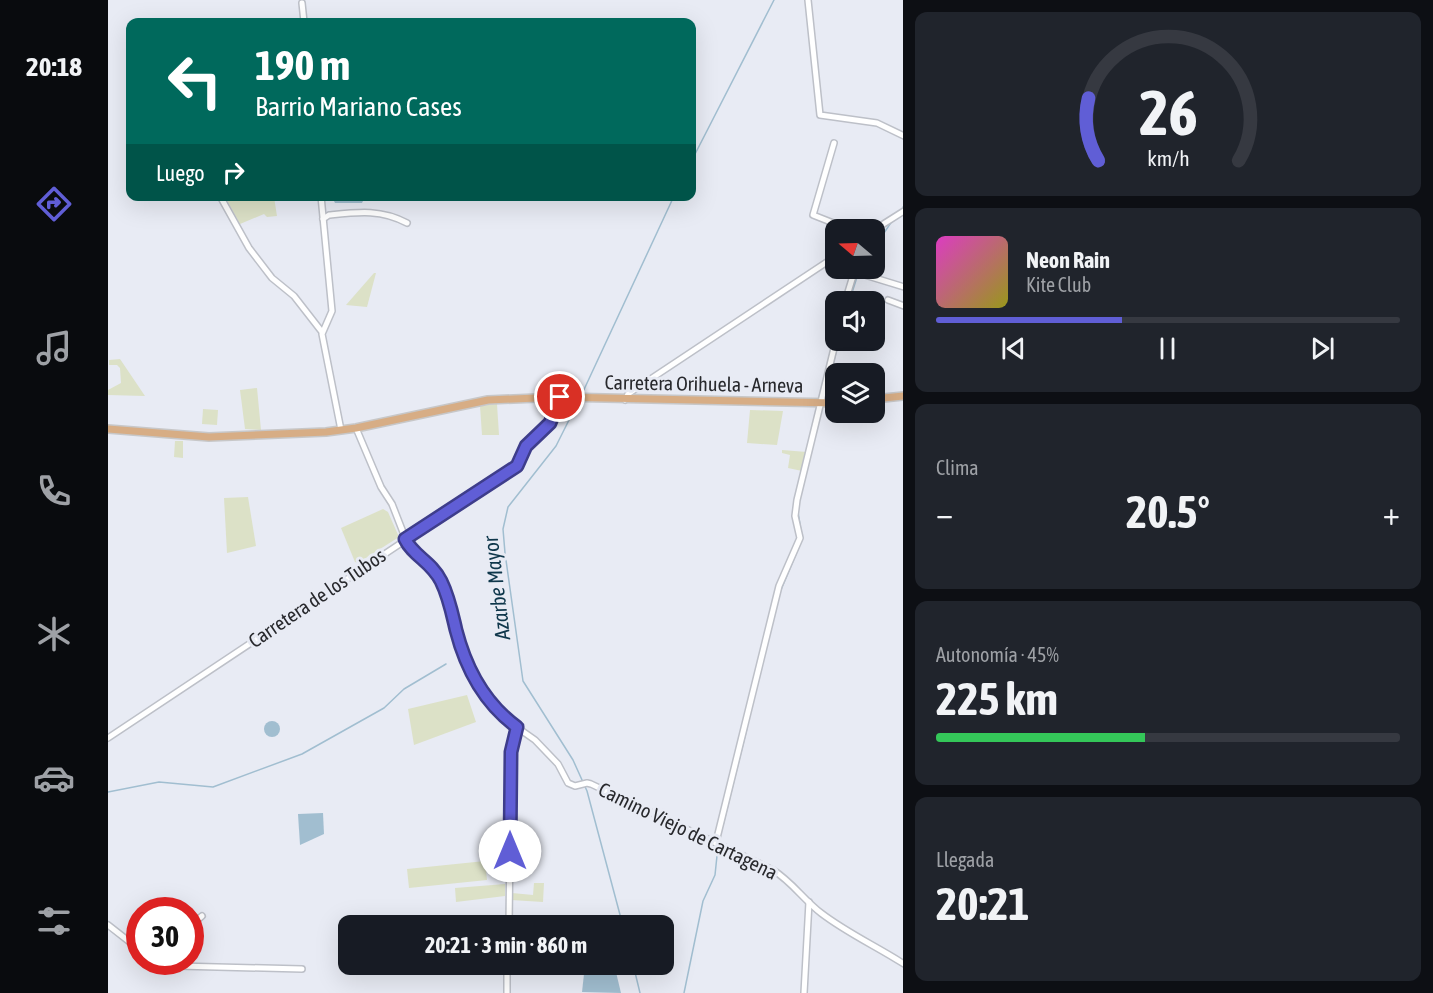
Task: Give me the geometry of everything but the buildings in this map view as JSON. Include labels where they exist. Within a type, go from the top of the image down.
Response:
[{"type":"main road","points":[[885,398],[903,396]]},
{"type":"main road","name":"Carretera Orihuela - Arneva","points":[[108,429],[209,437],[341,430],[488,400],[560,397],[822,403]]},
{"type":"street","points":[[808,0],[820,115],[877,123],[903,136]]},
{"type":"street","points":[[302,3],[304,18]]},
{"type":"street","points":[[825,220],[813,215],[834,143]]},
{"type":"street","points":[[223,201],[259,261],[272,278],[294,296],[322,332],[341,430]]},
{"type":"street","points":[[321,201],[332,311],[322,332]]},
{"type":"street","points":[[323,219],[329,215],[371,211],[407,224]]},
{"type":"street","points":[[885,223],[903,211]]},
{"type":"street","points":[[625,399],[628,394],[825,263]]},
{"type":"street","points":[[881,279],[903,287]]},
{"type":"street","points":[[888,300],[903,306]]},
{"type":"street","points":[[716,842],[777,596],[798,542],[795,516],[797,500],[834,351]]},
{"type":"street","name":"Carretera de los Tubos","points":[[108,738],[517,466],[526,446],[550,423],[560,397]]},
{"type":"street","points":[[356,428],[381,487],[392,504],[405,539],[412,550],[432,566],[447,593],[462,648],[479,688],[490,703],[517,727],[511,752],[508,915]]},
{"type":"street","name":"Camino Viejo de Cartagena","points":[[517,727],[535,740],[558,764],[568,783],[575,786],[587,783],[716,842],[784,877],[809,902],[854,937],[903,964]]},
{"type":"street","points":[[804,993],[809,902]]},
{"type":"street","points":[[108,925],[126,939]]},
{"type":"street","points":[[204,967],[302,969]]},
{"type":"street","points":[[499,993],[506,990],[507,975]]},
{"type":"green space","points":[[227,201],[275,201],[277,216],[267,217],[264,214],[240,224]]},
{"type":"green space","points":[[376,273],[367,307],[346,305]]},
{"type":"green space","points":[[120,359],[145,396],[108,395],[108,390],[121,383],[120,368],[117,365],[109,365],[109,360]]},
{"type":"green space","points":[[257,388],[261,430],[245,429],[240,390]]},
{"type":"green space","points":[[497,404],[499,435],[482,435],[480,406]]},
{"type":"green space","points":[[203,409],[218,410],[217,425],[202,424]]},
{"type":"green space","points":[[750,410],[783,411],[777,445],[747,443]]},
{"type":"green space","points":[[175,441],[183,441],[183,458],[174,457]]},
{"type":"green space","points":[[782,450],[807,452],[802,471],[788,468],[790,455],[782,453]]},
{"type":"green space","points":[[248,497],[256,546],[227,553],[224,498]]},
{"type":"green space","points":[[383,509],[388,512],[399,537],[358,563],[355,562],[341,528]]},
{"type":"green space","points":[[467,695],[476,722],[414,745],[408,709]]},
{"type":"green space","points":[[485,861],[487,880],[409,888],[407,869]]},
{"type":"green space","points":[[534,883],[544,883],[543,902],[511,900],[512,893],[533,895]]},
{"type":"green space","points":[[505,884],[505,896],[456,902],[455,888]]},
{"type":"water","points":[[334,201],[363,201],[362,203],[335,203]]},
{"type":"water","points":[[272,721],[280,729],[272,737],[264,729]]},
{"type":"water","points":[[323,813],[324,834],[300,845],[298,814]]},
{"type":"water","points":[[584,975],[617,975],[621,993],[582,992]]},
{"type":"waterway","name":"Azarbe Mayor","points":[[696,152],[774,0]]},
{"type":"waterway","name":"Azarbe Mayor","points":[[581,396],[672,201]]},
{"type":"waterway","points":[[885,232],[892,221]]},
{"type":"waterway","points":[[853,291],[856,279]]},
{"type":"waterway","points":[[833,363],[836,351]]},
{"type":"waterway","name":"Azarbe Mayor","points":[[579,400],[556,446],[508,507],[503,529],[523,681],[573,760],[587,791],[620,915]]},
{"type":"waterway","points":[[799,501],[820,416]]},
{"type":"waterway","points":[[798,512],[802,537]]},
{"type":"waterway","points":[[780,592],[799,547]]},
{"type":"waterway","points":[[108,792],[159,782],[213,787],[302,754],[384,708],[404,689],[446,664]]},
{"type":"waterway","points":[[723,825],[747,728]]},
{"type":"waterway","points":[[684,993],[703,901],[715,875],[718,846]]},
{"type":"waterway","name":"Azarbe Mayor","points":[[636,975],[640,993]]},
{"type":"route","points":[[510,851],[511,752],[517,727],[490,703],[479,688],[462,648],[447,593],[429,562],[412,550],[405,539],[517,466],[526,446],[550,423],[560,397]]}]
